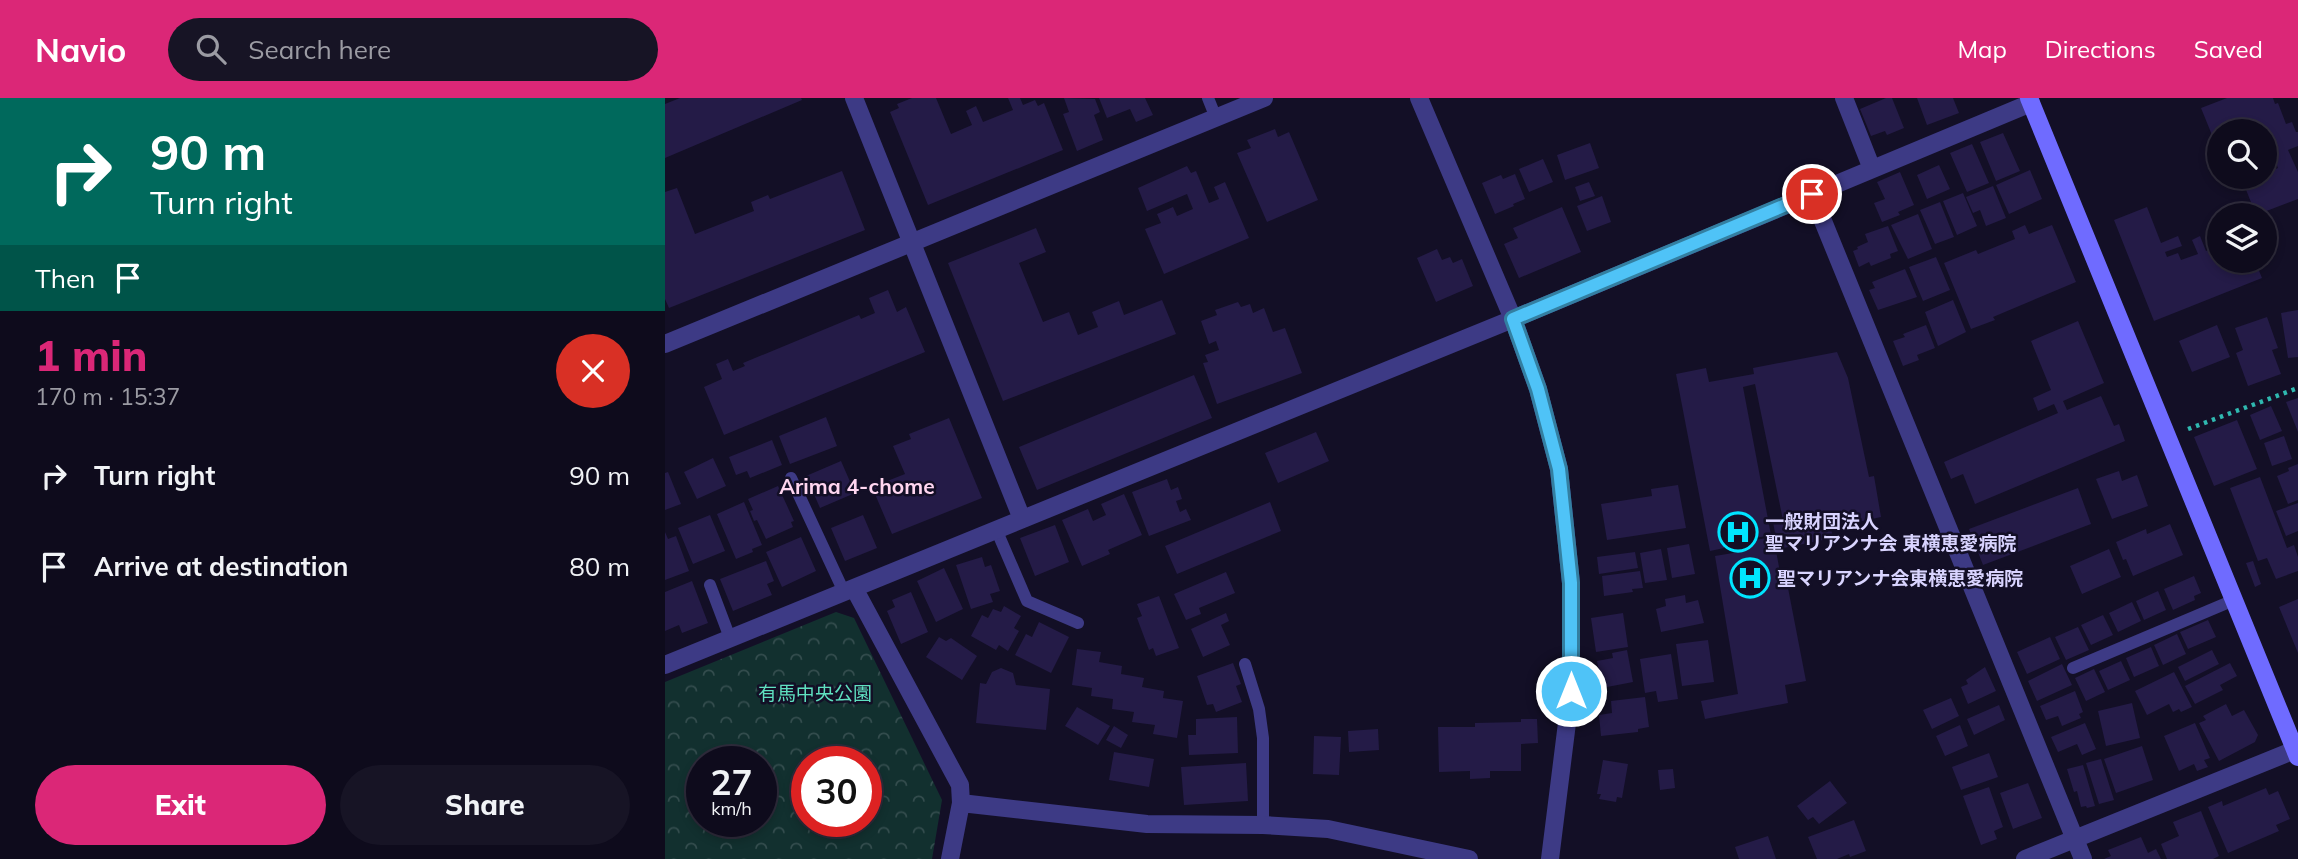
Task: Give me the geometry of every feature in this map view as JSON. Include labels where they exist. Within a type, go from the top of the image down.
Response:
[{"type":"street","points":[[854,98],[1022,519]]},
{"type":"street","points":[[665,344],[1264,98]]},
{"type":"street","points":[[1419,98],[1513,319],[1538,389],[1559,469],[1571,583],[1571,691],[1550,859]]},
{"type":"street","points":[[1844,98],[1872,169]]},
{"type":"street","points":[[665,665],[1513,319],[2035,100],[2296,753],[2025,859]]},
{"type":"street","points":[[1812,194],[2083,859]]},
{"type":"street","points":[[849,590],[960,785],[961,803],[950,859]]},
{"type":"street","points":[[961,803],[1147,824],[1263,825],[1328,829],[1469,859]]},
{"type":"lane","points":[[1208,98],[1216,118]]},
{"type":"lane","points":[[791,478],[849,590]]},
{"type":"lane","points":[[996,529],[1027,601],[1078,623]]},
{"type":"lane","points":[[710,585],[730,638]]},
{"type":"lane","points":[[2074,668],[2234,600]]},
{"type":"lane","points":[[1245,664],[1262,728],[1265,779],[1263,825]]},
{"type":"path","points":[[2168,437],[2298,388]]},
{"type":"green space","name":"有馬中央公園","points":[[836,612],[854,618],[942,800],[932,859],[665,859],[665,682]]},
{"type":"building","points":[[680,98],[802,100],[665,158],[665,104]]},
{"type":"building","points":[[912,98],[936,98],[951,134],[972,125],[966,111],[976,106],[983,122],[1013,110],[1008,98],[1020,98],[1023,105],[1035,100],[1038,106],[1044,103],[1063,150],[928,205],[890,112],[899,108],[897,104]]},
{"type":"building","points":[[1064,98],[1095,99],[1100,112],[1094,115],[1103,140],[1077,151],[1063,114],[1069,112]]},
{"type":"building","points":[[1099,98],[1145,98],[1153,115],[1136,122],[1130,109],[1107,118]]},
{"type":"building","points":[[1892,98],[1904,128],[1887,135],[1885,131],[1871,136],[1860,109]]},
{"type":"building","points":[[1917,98],[1953,98],[1959,113],[1927,125]]},
{"type":"building","points":[[2227,98],[2273,98],[2275,104],[2278,103],[2286,124],[2292,122],[2298,132],[2298,146],[2288,150],[2298,172],[2298,199],[2277,207],[2277,203],[2251,203],[2246,189],[2277,189],[2277,119],[2207,119],[2207,123],[2201,108]]},
{"type":"building","points":[[1275,129],[1278,137],[1289,132],[1318,200],[1267,222],[1237,153],[1251,148],[1247,140]]},
{"type":"building","points":[[2003,133],[2020,171],[1996,181],[1980,142]]},
{"type":"building","points":[[1590,143],[1599,168],[1565,180],[1557,155]]},
{"type":"building","points":[[1972,144],[1989,183],[1967,192],[1950,153]]},
{"type":"building","points":[[1543,159],[1553,182],[1529,192],[1519,169]]},
{"type":"building","points":[[1939,165],[1950,189],[1927,199],[1917,175]]},
{"type":"building","points":[[1187,166],[1191,173],[1196,171],[1209,203],[1219,199],[1214,187],[1225,182],[1249,238],[1164,274],[1145,229],[1161,223],[1157,214],[1173,207],[1177,216],[1193,209],[1187,194],[1147,211],[1138,188]]},
{"type":"building","points":[[2030,170],[2042,199],[2009,214],[1996,185]]},
{"type":"building","points":[[842,171],[865,230],[669,308],[665,299],[665,192],[677,188],[695,234],[754,211],[751,202],[768,195],[770,199]]},
{"type":"building","points":[[1900,172],[1914,205],[1898,212],[1900,215],[1882,222],[1874,203],[1885,199],[1877,182]]},
{"type":"building","points":[[1515,174],[1525,199],[1495,214],[1482,183],[1501,175],[1503,179]]},
{"type":"building","points":[[1589,182],[1595,196],[1580,201],[1575,187]]},
{"type":"building","points":[[1993,186],[2006,218],[1986,226],[1980,210],[1973,213],[1966,197]]},
{"type":"building","points":[[1963,193],[1977,226],[1957,235],[1943,201]]},
{"type":"building","points":[[1602,196],[1611,222],[1587,231],[1577,206]]},
{"type":"building","points":[[1940,202],[1954,237],[1935,244],[1920,210]]},
{"type":"building","points":[[1562,207],[1581,252],[1519,278],[1504,244],[1518,238],[1513,228]]},
{"type":"building","points":[[2147,207],[2161,243],[2178,236],[2182,246],[2165,252],[2167,257],[2178,253],[2181,260],[2198,254],[2192,240],[2200,236],[2207,251],[2207,273],[2260,273],[2262,278],[2154,321],[2114,220]]},
{"type":"building","points":[[1918,214],[1932,249],[1908,259],[1891,225]]},
{"type":"building","points":[[2025,225],[2029,234],[2052,225],[2076,282],[1971,329],[1944,263],[1976,250],[1978,254],[2015,239],[2012,231]]},
{"type":"building","points":[[1888,226],[1898,251],[1890,254],[1891,258],[1871,266],[1869,262],[1859,267],[1853,251],[1868,242],[1865,234]]},
{"type":"building","points":[[1036,228],[1046,252],[1019,263],[1043,322],[1069,312],[1078,335],[1098,327],[1092,312],[1119,301],[1124,315],[1162,300],[1176,334],[1003,401],[948,263]]},
{"type":"building","points":[[1437,249],[1442,260],[1450,257],[1453,263],[1462,259],[1473,286],[1436,302],[1417,258]]},
{"type":"building","points":[[1936,257],[1950,290],[1923,301],[1909,267]]},
{"type":"building","points":[[1905,269],[1917,297],[1878,310],[1869,290],[1875,288],[1872,282]]},
{"type":"building","points":[[888,290],[897,312],[906,307],[925,352],[724,435],[704,387],[722,379],[716,364],[728,359],[733,371],[745,366],[743,363],[859,315],[861,319],[875,313],[869,298]]},
{"type":"building","points":[[1953,300],[1966,332],[1938,346],[1925,312]]},
{"type":"building","points":[[1238,302],[1241,307],[1250,304],[1253,313],[1264,308],[1273,332],[1285,328],[1302,373],[1217,404],[1203,363],[1208,362],[1205,355],[1219,350],[1216,341],[1209,344],[1201,321],[1217,315],[1215,310]]},
{"type":"building","points":[[2298,310],[2298,357],[2288,358],[2281,313]]},
{"type":"building","points":[[2267,317],[2278,348],[2272,350],[2281,374],[2248,386],[2236,353],[2243,350],[2235,328]]},
{"type":"building","points":[[2078,321],[2104,383],[2063,401],[2067,410],[2101,396],[2114,426],[2119,424],[2125,441],[1975,504],[1963,474],[1951,479],[1944,462],[2058,413],[2054,404],[2038,411],[2033,398],[2051,390],[2031,341]]},
{"type":"building","points":[[1926,325],[1935,348],[1917,355],[1919,360],[1903,366],[1893,341]]},
{"type":"building","points":[[2217,325],[2230,357],[2192,372],[2179,341]]},
{"type":"building","name":"一般財団法人 聖マリアンナ会 東横恵愛病院","points":[[1837,352],[1848,378],[1869,477],[1874,476],[1881,517],[1831,528],[1833,538],[1778,549],[1775,545],[1783,589],[1788,588],[1806,681],[1785,685],[1788,703],[1705,719],[1701,701],[1738,694],[1715,556],[1739,552],[1737,543],[1776,538],[1773,522],[1783,520],[1755,384],[1743,387],[1771,535],[1724,544],[1724,548],[1710,551],[1676,374],[1706,368],[1709,382],[1754,374],[1753,368]]},
{"type":"building","points":[[1194,375],[1212,418],[1037,490],[1019,447]]},
{"type":"building","points":[[2298,398],[2298,432],[2286,402]]},
{"type":"building","points":[[2271,406],[2282,431],[2260,440],[2250,415]]},
{"type":"building","points":[[826,417],[837,446],[790,464],[779,436]]},
{"type":"building","points":[[949,418],[982,498],[892,534],[872,487],[905,474],[893,446],[911,439],[909,434]]},
{"type":"building","points":[[2237,420],[2257,469],[2214,486],[2194,437]]},
{"type":"building","points":[[1316,432],[1329,461],[1278,483],[1265,453]]},
{"type":"building","points":[[2284,436],[2292,459],[2272,466],[2264,443]]},
{"type":"building","points":[[772,440],[782,465],[750,478],[747,471],[736,475],[729,457]]},
{"type":"building","points":[[713,458],[726,486],[697,499],[684,472]]},
{"type":"building","points":[[841,461],[855,493],[820,508],[806,476]]},
{"type":"building","points":[[2298,464],[2298,500],[2288,504],[2277,476]]},
{"type":"building","points":[[2119,471],[2122,481],[2137,475],[2148,506],[2112,519],[2096,479]]},
{"type":"building","points":[[668,472],[681,504],[665,510],[665,473]]},
{"type":"building","points":[[2260,477],[2287,548],[2294,545],[2298,557],[2298,571],[2276,579],[2267,558],[2258,561],[2230,488]]},
{"type":"building","points":[[1167,479],[1171,490],[1178,487],[1182,499],[1176,501],[1180,512],[1186,509],[1191,520],[1149,536],[1132,492]]},
{"type":"building","points":[[1678,485],[1686,528],[1607,540],[1601,504],[1652,496],[1651,489]]},
{"type":"building","points":[[778,486],[794,521],[791,522],[793,527],[766,539],[757,520],[754,521],[748,499]]},
{"type":"building","points":[[2078,488],[2091,524],[1983,565],[1969,529]]},
{"type":"building","points":[[1124,494],[1142,535],[1108,550],[1110,554],[1082,566],[1062,520],[1088,509],[1093,521],[1106,515],[1101,504]]},
{"type":"building","points":[[744,502],[762,545],[736,559],[717,514]]},
{"type":"building","points":[[1270,502],[1281,531],[1177,574],[1165,546]]},
{"type":"building","points":[[2298,503],[2298,531],[2286,536],[2276,511]]},
{"type":"building","points":[[710,515],[725,551],[693,564],[678,528]]},
{"type":"building","points":[[863,515],[877,548],[845,561],[831,528]]},
{"type":"building","points":[[2170,524],[2183,555],[2133,576],[2116,542],[2146,529],[2147,534]]},
{"type":"building","points":[[1055,525],[1069,562],[1035,576],[1020,538]]},
{"type":"building","points":[[665,532],[668,539],[676,536],[689,571],[665,580]]},
{"type":"building","points":[[801,537],[816,571],[782,587],[766,552]]},
{"type":"building","points":[[1689,544],[1695,574],[1672,578],[1667,548]]},
{"type":"building","points":[[1661,549],[1667,580],[1645,583],[1640,553]]},
{"type":"building","points":[[2109,549],[2121,577],[2082,594],[2070,566]]},
{"type":"building","points":[[1635,552],[1638,568],[1599,574],[1597,557]]},
{"type":"building","points":[[982,557],[985,567],[991,565],[1000,591],[990,594],[993,602],[971,609],[956,565]]},
{"type":"building","points":[[766,561],[774,581],[767,584],[772,595],[733,611],[720,579]]},
{"type":"building","points":[[2253,561],[2261,584],[2255,587],[2246,563]]},
{"type":"building","points":[[944,568],[963,609],[936,622],[917,581]]},
{"type":"building","points":[[1640,571],[1643,588],[1604,596],[1602,576]]},
{"type":"building","points":[[1226,572],[1235,593],[1199,608],[1201,614],[1186,620],[1174,594]]},
{"type":"building","points":[[2194,576],[2201,593],[2194,596],[2195,600],[2173,610],[2164,589]]},
{"type":"building","points":[[692,581],[708,623],[682,633],[679,625],[665,631],[665,592]]},
{"type":"building","points":[[2158,591],[2166,610],[2144,620],[2136,601]]},
{"type":"building","points":[[911,592],[928,632],[901,644],[887,611],[895,607],[892,600]]},
{"type":"building","points":[[1685,595],[1686,603],[1698,600],[1704,623],[1661,632],[1656,609],[1666,606],[1665,599]]},
{"type":"building","points":[[1159,596],[1179,648],[1156,656],[1153,648],[1149,650],[1137,618],[1142,616],[1137,604]]},
{"type":"building","points":[[2298,599],[2298,653],[2279,607]]},
{"type":"building","points":[[2132,602],[2141,621],[2118,632],[2109,613]]},
{"type":"building","points":[[1004,606],[1021,616],[1014,628],[1019,631],[1008,651],[999,645],[996,650],[971,636],[982,615],[988,618],[993,609],[1001,612]]},
{"type":"building","points":[[1226,613],[1229,621],[1221,625],[1230,645],[1203,657],[1191,629]]},
{"type":"building","points":[[1623,613],[1628,647],[1596,652],[1591,618]]},
{"type":"building","points":[[2103,615],[2113,635],[2091,645],[2081,625]]},
{"type":"building","points":[[2208,620],[2216,637],[2188,649],[2180,632]]},
{"type":"building","points":[[1039,622],[1069,637],[1051,673],[1015,655],[1026,634],[1032,637]]},
{"type":"building","points":[[2078,627],[2089,650],[2066,660],[2055,637]]},
{"type":"building","points":[[2177,634],[2186,654],[2163,665],[2154,645]]},
{"type":"building","points":[[939,637],[946,641],[951,638],[977,656],[962,680],[926,657]]},
{"type":"building","points":[[2050,637],[2060,659],[2027,674],[2017,652]]},
{"type":"building","points":[[1708,640],[1714,682],[1682,686],[1676,644]]},
{"type":"building","points":[[2151,647],[2159,666],[2134,677],[2126,658]]},
{"type":"building","points":[[1077,649],[1101,652],[1099,662],[1122,666],[1121,674],[1144,678],[1142,687],[1164,691],[1163,698],[1183,701],[1177,738],[1153,734],[1155,725],[1132,722],[1134,712],[1112,709],[1113,699],[1091,696],[1092,688],[1072,685]]},
{"type":"building","points":[[1627,650],[1633,682],[1602,688],[1597,661],[1613,658],[1612,653]]},
{"type":"building","points":[[2212,650],[2219,664],[2185,681],[2178,667]]},
{"type":"building","points":[[1671,654],[1678,699],[1658,702],[1656,691],[1645,693],[1640,659]]},
{"type":"building","points":[[2121,661],[2130,680],[2108,690],[2099,671]]},
{"type":"building","points":[[1233,663],[1241,684],[1236,686],[1242,702],[1216,712],[1213,704],[1207,705],[1197,676]]},
{"type":"building","points":[[2230,663],[2237,676],[2220,685],[2223,690],[2195,704],[2185,686]]},
{"type":"building","points":[[2062,664],[2072,685],[2037,701],[2028,681]]},
{"type":"building","points":[[1985,667],[1996,691],[1968,704],[1961,687],[1968,684],[1966,680]]},
{"type":"building","points":[[1001,668],[1013,673],[1016,685],[1050,689],[1046,730],[976,723],[980,683],[986,684],[992,672]]},
{"type":"building","points":[[2094,669],[2105,692],[2086,701],[2075,678]]},
{"type":"building","points":[[2174,672],[2192,707],[2173,712],[2169,704],[2147,715],[2135,691]]},
{"type":"building","points":[[2075,691],[2083,712],[2079,714],[2081,718],[2062,726],[2058,716],[2046,720],[2040,706]]},
{"type":"building","points":[[1645,697],[1649,727],[1638,729],[1638,732],[1601,736],[1599,715],[1612,713],[1611,701]]},
{"type":"building","points":[[1951,698],[1959,716],[1932,729],[1923,710]]},
{"type":"building","points":[[2132,703],[2140,738],[2106,746],[2098,711]]},
{"type":"building","points":[[2226,704],[2232,716],[2244,710],[2258,735],[2255,742],[2219,761],[2199,723],[2206,720],[2203,716]]},
{"type":"building","points":[[1999,705],[2005,720],[1974,735],[1967,719]]},
{"type":"building","points":[[1077,707],[1110,726],[1098,745],[1065,726]]},
{"type":"building","points":[[1237,717],[1238,753],[1189,755],[1188,735],[1196,735],[1196,719]]},
{"type":"building","points":[[1521,719],[1537,719],[1538,743],[1521,744],[1521,771],[1490,771],[1490,778],[1470,779],[1470,771],[1439,772],[1438,727],[1475,727],[1475,723],[1521,722]]},
{"type":"building","points":[[2085,723],[2096,749],[2082,755],[2077,744],[2058,752],[2051,737]]},
{"type":"building","points":[[2195,723],[2210,758],[2204,760],[2208,767],[2197,771],[2194,764],[2179,771],[2164,736]]},
{"type":"building","points":[[1960,725],[1968,746],[1945,756],[1936,736]]},
{"type":"building","points":[[1114,726],[1128,735],[1121,748],[1106,740]]},
{"type":"building","points":[[1378,729],[1379,750],[1349,752],[1348,731]]},
{"type":"building","points":[[1314,736],[1341,737],[1339,775],[1313,774]]},
{"type":"building","points":[[2142,746],[2153,780],[2116,793],[2104,759]]},
{"type":"building","points":[[1114,752],[1154,759],[1149,787],[1109,780]]},
{"type":"building","points":[[1989,753],[1998,777],[1961,790],[1952,767]]},
{"type":"building","points":[[2101,759],[2114,800],[2099,804],[2086,763]]},
{"type":"building","points":[[1603,760],[1628,764],[1622,798],[1617,797],[1616,802],[1599,799],[1601,794],[1597,794]]},
{"type":"building","points":[[1246,763],[1248,801],[1184,805],[1181,767]]},
{"type":"building","points":[[2083,765],[2095,806],[2087,808],[2081,807],[2067,769]]},
{"type":"building","points":[[1673,769],[1675,788],[1660,790],[1658,770]]},
{"type":"building","points":[[1830,781],[1847,803],[1819,824],[1813,817],[1808,820],[1797,806]]},
{"type":"building","points":[[2028,783],[2042,818],[2013,829],[2000,793]]},
{"type":"building","points":[[1989,787],[2003,827],[1994,831],[1997,839],[1981,845],[1963,796]]},
{"type":"building","points":[[2266,788],[2269,795],[2278,791],[2290,819],[2276,825],[2279,831],[2228,853],[2208,807],[2222,801],[2223,806]]},
{"type":"building","points":[[2201,811],[2219,856],[2213,859],[2167,859],[2161,844],[2179,836],[2173,822]]},
{"type":"building","points":[[1854,820],[1866,851],[1850,857],[1849,854],[1837,859],[1817,859],[1808,837]]},
{"type":"building","points":[[1768,836],[1776,859],[1739,859],[1735,847]]},
{"type":"building","points":[[2141,837],[2148,853],[2156,849],[2161,859],[2104,859],[2111,856],[2108,850]]},
{"type":"place","name":"一般財団法人 聖マリアンナ会 東横恵愛病院","points":[[1738,532]]},
{"type":"place","name":"聖マリアンナ会東横恵愛病院","points":[[1750,578]]},
{"type":"district","name":"Arima 4-chome","points":[[857,486]]},
{"type":"route","points":[[1571,691],[1571,583],[1559,469],[1538,389],[1513,319],[1812,194]]}]
